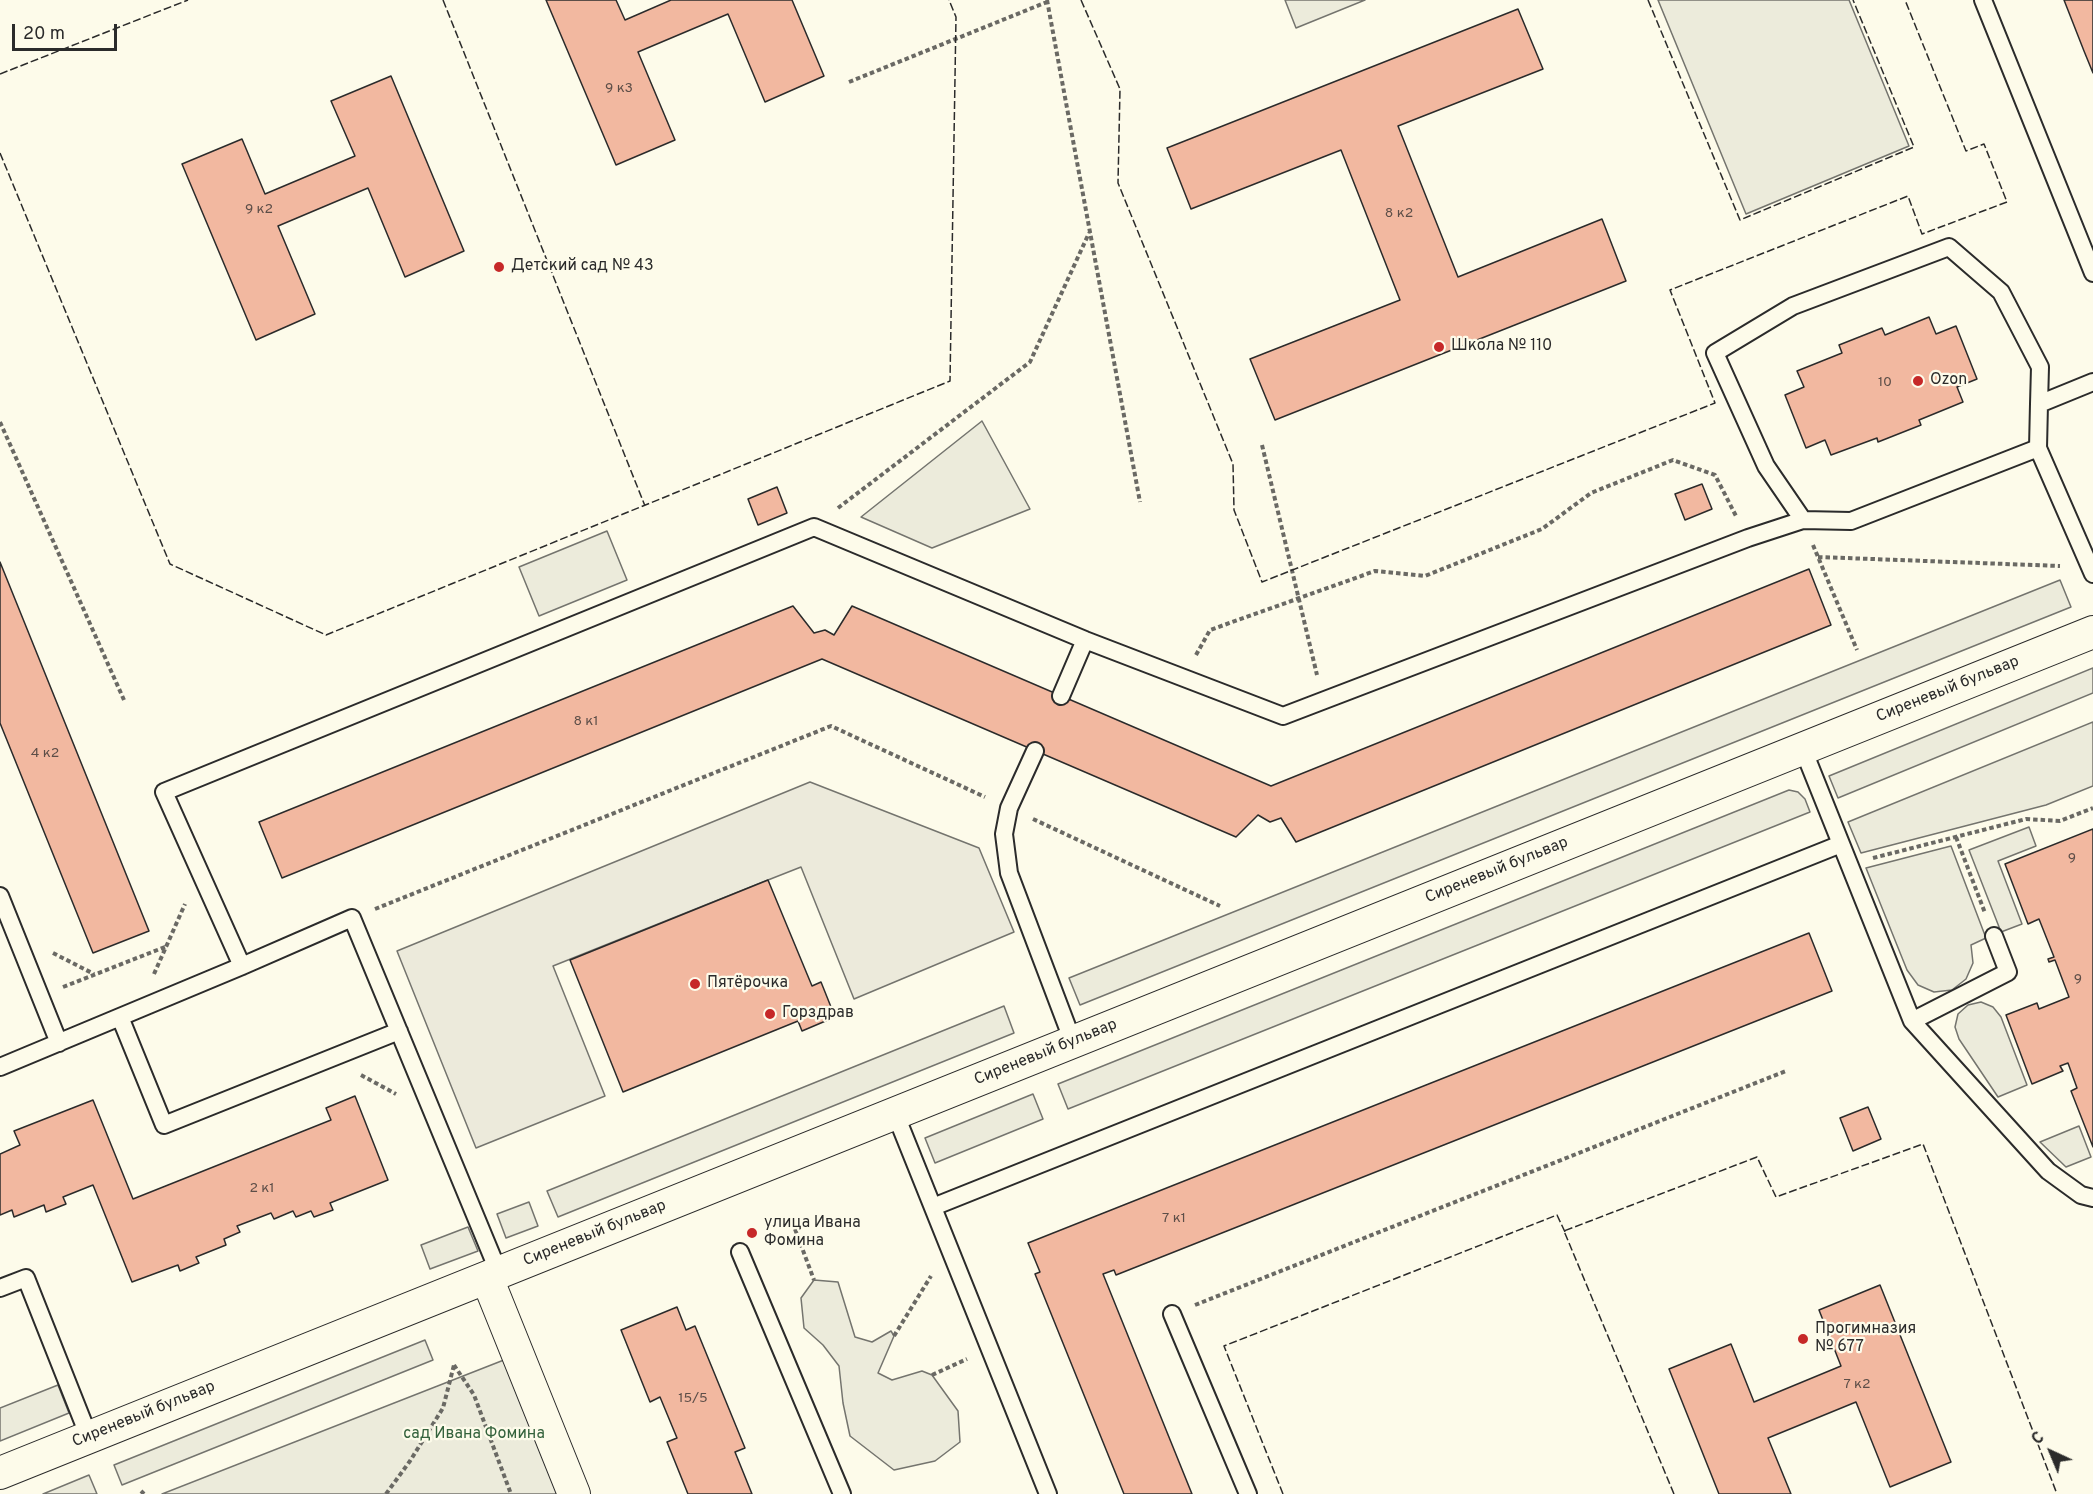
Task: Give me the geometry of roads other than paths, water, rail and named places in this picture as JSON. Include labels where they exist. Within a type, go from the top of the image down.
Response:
[{"type":"street","name":"Сиреневый бульвар","points":[[0,1473],[2093,632]]},
{"type":"street","points":[[493,1275],[574,1494]]},
{"type":"lane","points":[[1983,0],[2093,273]]},
{"type":"lane","points":[[1803,520],[1766,466],[1715,353],[1793,306],[1949,247],[2001,291],[2040,367],[2038,448],[2093,574]]},
{"type":"lane","points":[[2039,404],[2093,382]]},
{"type":"lane","points":[[242,966],[164,792],[814,527],[1085,640],[1282,716],[1748,538],[1803,520],[1851,521],[2038,448]]},
{"type":"lane","points":[[1061,696],[1085,640]]},
{"type":"lane","points":[[1803,748],[1912,1021],[2048,1171],[2080,1195],[2093,1198]]},
{"type":"lane","points":[[1035,751],[1009,808],[1004,834],[1009,873],[1073,1042]]},
{"type":"lane","points":[[933,1207],[1841,844]]},
{"type":"lane","points":[[0,896],[59,1043]]},
{"type":"lane","points":[[0,1067],[352,918],[434,1115],[493,1275]]},
{"type":"lane","points":[[1912,1021],[2008,972],[1994,936]]},
{"type":"lane","points":[[120,1017],[164,1125],[399,1031]]},
{"type":"lane","points":[[895,1113],[1048,1494]]},
{"type":"lane","points":[[740,1252],[842,1494]]},
{"type":"lane","points":[[0,1288],[26,1278],[89,1437]]},
{"type":"lane","points":[[1172,1314],[1248,1494]]},
{"type":"place","name":"Детский сад № 43","points":[[499,267]]},
{"type":"place","name":"Школа № 110","points":[[1439,347]]},
{"type":"place","name":"Ozon","points":[[1918,381]]},
{"type":"place","name":"Пятёрочка","points":[[695,984]]},
{"type":"place","name":"Горздрав","points":[[770,1014]]},
{"type":"place","name":"улица Ивана Фомина","points":[[752,1233]]},
{"type":"place","name":"Прогимназия № 677","points":[[1803,1339]]},
{"type":"park label","name":"сад Ивана Фомина","points":[[474,1435]]}]
